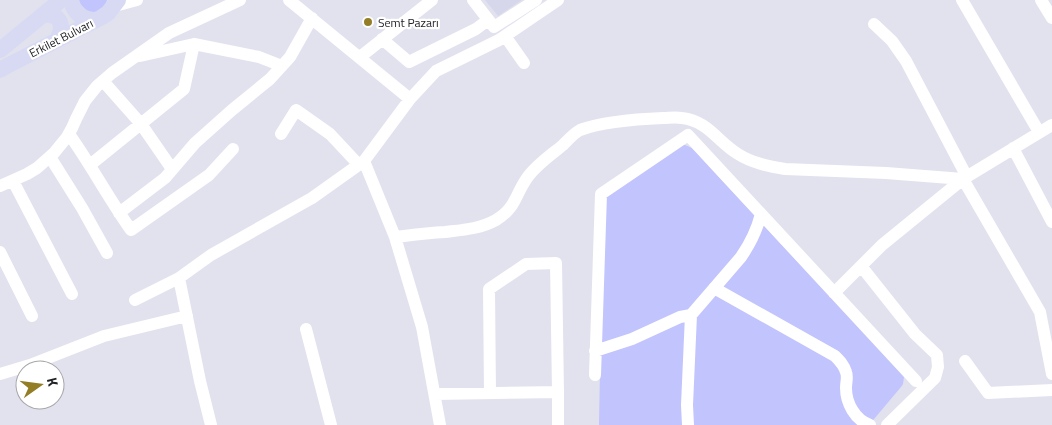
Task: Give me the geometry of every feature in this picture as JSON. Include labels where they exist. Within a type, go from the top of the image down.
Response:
[{"type":"main road","name":"Erkilet Bulvarı","points":[[0,50],[61,0]]},
{"type":"main road","points":[[71,0],[77,14],[89,20],[96,20]]},
{"type":"main road","name":"Erkilet Bulvarı","points":[[0,70],[102,17],[108,13],[114,2]]},
{"type":"main road","points":[[43,15],[50,14],[59,20],[61,32],[56,41]]},
{"type":"street","points":[[114,2],[137,0]]},
{"type":"street","points":[[0,186],[37,168],[50,157],[69,134],[85,101],[97,86],[112,73],[168,33],[240,0]]},
{"type":"street","points":[[289,0],[410,99]]},
{"type":"street","points":[[360,57],[432,0]]},
{"type":"street","points":[[473,0],[494,27],[536,0]]},
{"type":"street","points":[[135,300],[179,278],[211,255],[312,198],[361,163],[410,99],[436,71],[505,36],[558,0]]},
{"type":"street","points":[[962,0],[1039,132]]},
{"type":"street","points":[[1041,0],[1052,18]]},
{"type":"street","points":[[119,213],[165,178],[195,143],[270,79],[290,58],[312,18]]},
{"type":"street","points":[[382,39],[409,62],[476,29],[488,20]]},
{"type":"street","points":[[874,24],[892,41],[906,61],[965,178],[1040,312],[1052,374]]},
{"type":"street","points":[[505,36],[524,63]]},
{"type":"street","points":[[135,57],[194,44],[259,57],[282,66]]},
{"type":"street","points":[[90,165],[184,89],[194,44]]},
{"type":"street","points":[[103,81],[141,124],[172,169]]},
{"type":"street","points":[[280,134],[296,110],[330,134],[361,163],[395,237],[422,327],[440,425]]},
{"type":"street","points":[[395,237],[470,229],[491,223],[512,206],[531,173],[578,131],[606,124],[635,120],[674,117],[689,119],[704,125],[738,154],[754,162],[785,169],[886,172],[965,178]]},
{"type":"street","points":[[834,293],[882,245],[965,178],[1052,125]]},
{"type":"street","points":[[69,134],[131,230],[209,175],[233,149]]},
{"type":"street","points":[[594,375],[601,194],[688,135],[916,381]]},
{"type":"street","points":[[1014,148],[1052,222]]},
{"type":"street","points":[[50,157],[108,253]]},
{"type":"street","points":[[13,181],[72,294]]},
{"type":"street","points":[[688,425],[687,405],[691,315],[746,249],[756,231],[761,214]]},
{"type":"street","points":[[0,252],[32,316]]},
{"type":"street","points":[[490,393],[489,289],[526,264],[556,263],[558,425]]},
{"type":"street","points":[[861,266],[915,334],[936,355],[938,361],[935,378],[887,425]]},
{"type":"street","points":[[179,278],[211,425]]},
{"type":"street","points":[[714,288],[840,360],[846,370],[847,393],[850,406],[864,423],[870,425]]},
{"type":"street","points":[[595,351],[632,339],[680,317],[691,315]]},
{"type":"street","points":[[0,374],[30,365],[104,336],[187,316]]},
{"type":"street","points":[[306,329],[331,425]]},
{"type":"street","points":[[965,361],[988,393],[1052,390]]},
{"type":"street","points":[[434,394],[558,392]]},
{"type":"shaded area","points":[[76,0],[107,0],[105,8],[91,15]]},
{"type":"shaded area","points":[[485,0],[522,0],[498,16]]},
{"type":"shaded area","points":[[680,145],[692,148],[904,377],[901,387],[869,425],[599,425],[603,205],[606,197]]},
{"type":"place","name":"Semt Pazarı","points":[[368,22]]}]
